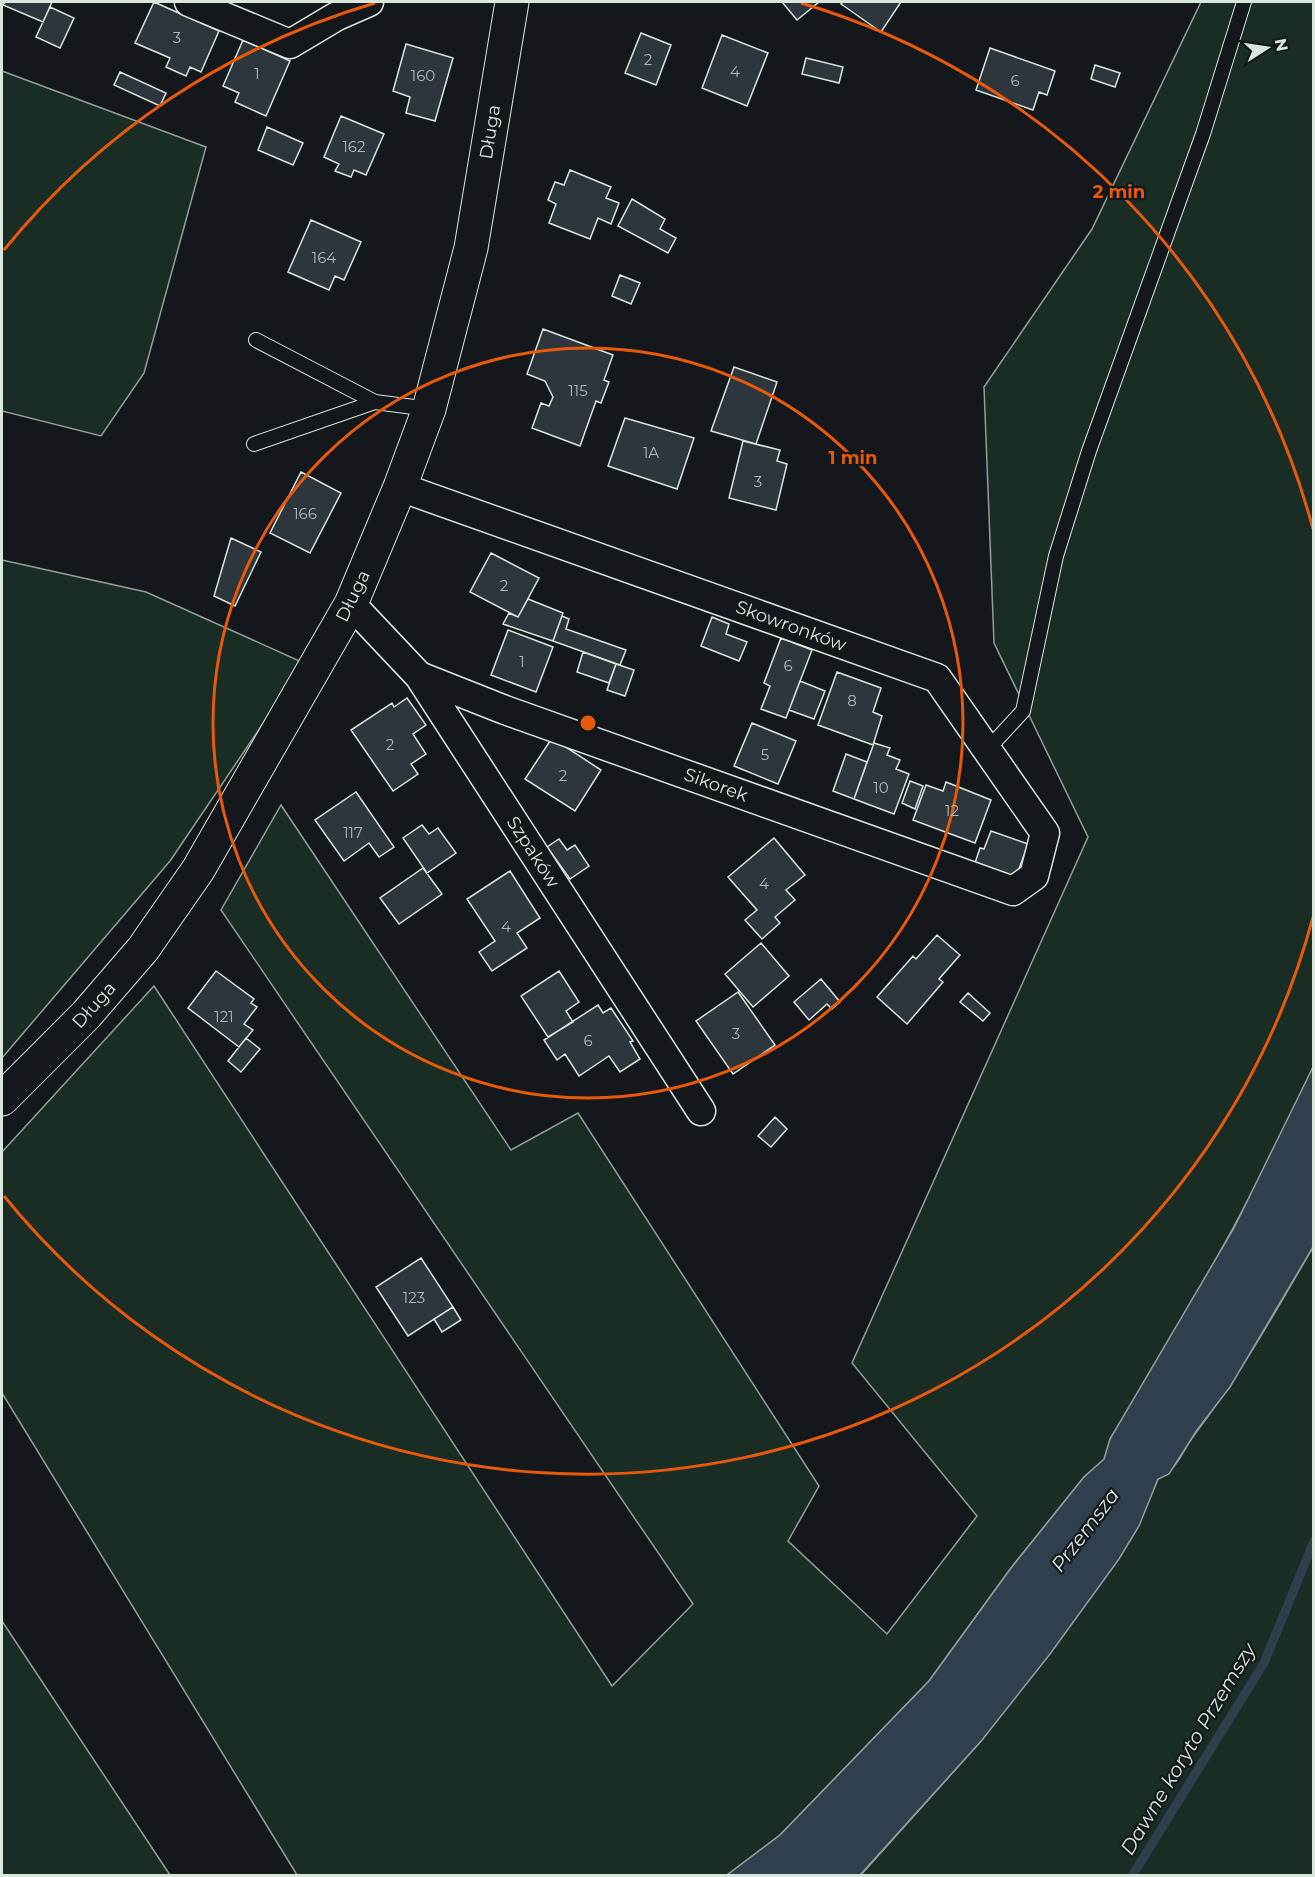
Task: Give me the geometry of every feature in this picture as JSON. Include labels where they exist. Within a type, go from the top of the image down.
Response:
[{"type":"street","points":[[189,2],[290,44],[330,9],[369,2]]},
{"type":"street","name":"Długa","points":[[2,1099],[86,1015],[143,949],[198,870],[351,604],[400,487],[429,409],[471,248],[512,2]]},
{"type":"street","name":"Skowronków","points":[[400,487],[938,678],[1045,833],[1034,876],[1013,891]]},
{"type":"street","name":"Szpaków","points":[[351,604],[419,676],[701,1111]]},
{"type":"street","name":"Sikorek","points":[[419,676],[505,710],[1013,891]]},
{"type":"lane","points":[[987,750],[1023,711],[1056,556],[1089,451],[1203,134],[1244,2]]},
{"type":"lane","points":[[256,340],[375,402],[429,409]]},
{"type":"lane","points":[[254,444],[375,402]]},
{"type":"green space","points":[[1201,2],[1313,2],[1313,1067],[1291,1115],[1218,1256],[1110,1439],[1105,1459],[1084,1477],[1011,1568],[929,1681],[780,1835],[727,1875],[297,1875],[2,1393],[2,1152],[154,986],[612,1686],[693,1604],[221,910],[281,805],[511,1150],[578,1113],[819,1486],[788,1541],[887,1634],[977,1516],[852,1363],[1088,837],[994,643],[984,387],[1092,229]]},
{"type":"green space","points":[[2,71],[206,147],[144,373],[101,436],[2,411]]},
{"type":"green space","points":[[2,560],[146,592],[304,663],[170,861],[2,1058]]},
{"type":"green space","points":[[1313,1247],[1313,1875],[860,1876],[982,1740],[1149,1500],[1158,1479],[1175,1465],[1227,1389]]},
{"type":"green space","points":[[2,1621],[170,1875],[2,1875]]},
{"type":"water","name":"Przemsza","points":[[1313,1067],[1313,1247],[1230,1387],[1197,1430],[1169,1474],[1158,1479],[1139,1526],[1119,1559],[1050,1654],[982,1740],[860,1875],[727,1875],[780,1835],[929,1681],[1011,1568],[1084,1477],[1104,1459],[1110,1439],[1234,1228]]},
{"type":"building","points":[[5,2],[52,2],[43,22],[3,5]]},
{"type":"building","points":[[154,2],[219,31],[201,72],[190,67],[186,76],[166,67],[170,58],[135,43]]},
{"type":"building","points":[[782,2],[819,2],[797,20]]},
{"type":"building","points":[[843,2],[901,2],[881,32],[841,4]]},
{"type":"building","points":[[50,7],[74,18],[60,48],[36,37]]},
{"type":"building","points":[[641,33],[671,45],[656,85],[625,73]]},
{"type":"building","points":[[722,35],[768,53],[747,106],[702,88]]},
{"type":"building","points":[[243,40],[290,61],[266,116],[235,102],[239,93],[223,86]]},
{"type":"building","points":[[406,44],[453,58],[435,121],[406,113],[410,97],[393,91]]},
{"type":"building","points":[[990,48],[1055,71],[1047,95],[1039,92],[1033,110],[976,90]]},
{"type":"building","points":[[806,58],[843,67],[839,83],[802,74]]},
{"type":"building","points":[[1095,65],[1120,73],[1115,87],[1091,79]]},
{"type":"building","points":[[120,72],[166,93],[160,106],[114,85]]},
{"type":"building","points":[[341,116],[384,134],[366,175],[354,170],[351,177],[335,171],[339,164],[324,157]]},
{"type":"building","points":[[267,127],[303,143],[293,165],[258,150]]},
{"type":"building","points":[[570,170],[611,187],[606,198],[619,203],[611,224],[598,218],[590,239],[549,223],[556,204],[548,200],[555,182],[564,185]]},
{"type":"building","points":[[632,199],[665,219],[660,229],[676,238],[668,253],[618,226]]},
{"type":"building","points":[[311,220],[361,242],[344,280],[335,276],[329,290],[288,272]]},
{"type":"building","points":[[620,275],[640,283],[631,304],[612,296]]},
{"type":"building","points":[[543,329],[613,355],[604,380],[609,382],[601,403],[596,401],[580,446],[532,428],[541,403],[549,406],[553,397],[545,381],[527,374]]},
{"type":"building","points":[[734,367],[777,382],[756,444],[711,431]]},
{"type":"building","points":[[625,418],[694,438],[677,489],[608,466]]},
{"type":"building","points":[[743,441],[780,450],[777,461],[787,464],[776,510],[729,498]]},
{"type":"building","points":[[301,472],[341,493],[310,553],[270,533]]},
{"type":"building","points":[[231,538],[261,552],[235,606],[214,596]]},
{"type":"building","points":[[491,553],[539,578],[518,617],[470,592]]},
{"type":"building","points":[[528,599],[563,613],[553,641],[503,624],[509,613],[518,617]]},
{"type":"building","points":[[562,616],[569,619],[566,629],[626,650],[620,665],[553,641]]},
{"type":"building","points":[[712,617],[729,624],[726,634],[747,642],[739,661],[701,646]]},
{"type":"building","points":[[508,630],[553,647],[536,692],[491,675]]},
{"type":"building","points":[[781,638],[812,650],[786,718],[761,709],[770,686],[764,683]]},
{"type":"building","points":[[583,652],[616,664],[609,683],[577,672]]},
{"type":"building","points":[[616,664],[634,670],[625,696],[607,690]]},
{"type":"building","points":[[837,672],[881,688],[873,712],[882,716],[873,745],[818,725]]},
{"type":"building","points":[[800,681],[825,691],[814,719],[789,710]]},
{"type":"building","points":[[407,698],[426,725],[413,734],[426,754],[411,764],[418,774],[393,791],[351,730],[392,703],[394,707]]},
{"type":"building","points":[[752,723],[796,741],[778,784],[734,766]]},
{"type":"building","points":[[552,738],[601,770],[575,811],[525,779]]},
{"type":"building","points":[[874,743],[890,748],[887,755],[900,760],[896,769],[909,774],[894,814],[854,799]]},
{"type":"building","points":[[846,754],[867,762],[854,799],[833,791]]},
{"type":"building","points":[[910,781],[923,786],[915,809],[902,803]]},
{"type":"building","points":[[946,782],[991,800],[975,843],[913,820],[926,785],[943,791]]},
{"type":"building","points":[[356,792],[394,847],[379,857],[369,843],[344,861],[315,820]]},
{"type":"building","points":[[422,825],[429,834],[438,828],[456,853],[427,873],[403,838]]},
{"type":"building","points":[[991,831],[1028,844],[1015,880],[974,866],[980,848],[984,849]]},
{"type":"building","points":[[774,838],[805,875],[786,890],[795,900],[775,917],[780,923],[762,939],[745,920],[757,910],[728,877]]},
{"type":"building","points":[[559,839],[567,850],[575,845],[589,866],[570,879],[547,847]]},
{"type":"building","points":[[423,868],[442,894],[399,924],[380,898]]},
{"type":"building","points":[[510,871],[540,918],[517,933],[527,948],[492,971],[479,952],[495,941],[467,899]]},
{"type":"building","points":[[937,935],[960,955],[939,979],[943,982],[907,1024],[877,997],[913,956],[916,959]]},
{"type":"building","points":[[761,943],[789,976],[753,1007],[725,974]]},
{"type":"building","points":[[216,971],[254,999],[251,1003],[257,1007],[244,1024],[253,1030],[239,1047],[188,1008]]},
{"type":"building","points":[[559,971],[579,1002],[566,1011],[573,1022],[548,1037],[521,996]]},
{"type":"building","points":[[821,979],[840,1002],[832,1009],[827,1004],[809,1020],[794,1002]]},
{"type":"building","points":[[738,992],[775,1045],[733,1074],[696,1021]]},
{"type":"building","points":[[968,993],[990,1013],[983,1021],[960,1002]]},
{"type":"building","points":[[598,1005],[603,1013],[611,1008],[633,1041],[630,1042],[640,1059],[620,1072],[609,1056],[579,1076],[565,1054],[557,1060],[544,1040]]},
{"type":"building","points":[[246,1038],[260,1049],[241,1072],[228,1061]]},
{"type":"building","points":[[775,1117],[787,1129],[771,1147],[758,1136]]},
{"type":"building","points":[[421,1258],[453,1307],[408,1336],[376,1287]]},
{"type":"building","points":[[453,1307],[461,1320],[442,1332],[434,1319]]},
{"type":"waterway","name":"Dawne koryto Przemszy","points":[[1132,1876],[1264,1663],[1314,1541]]}]
